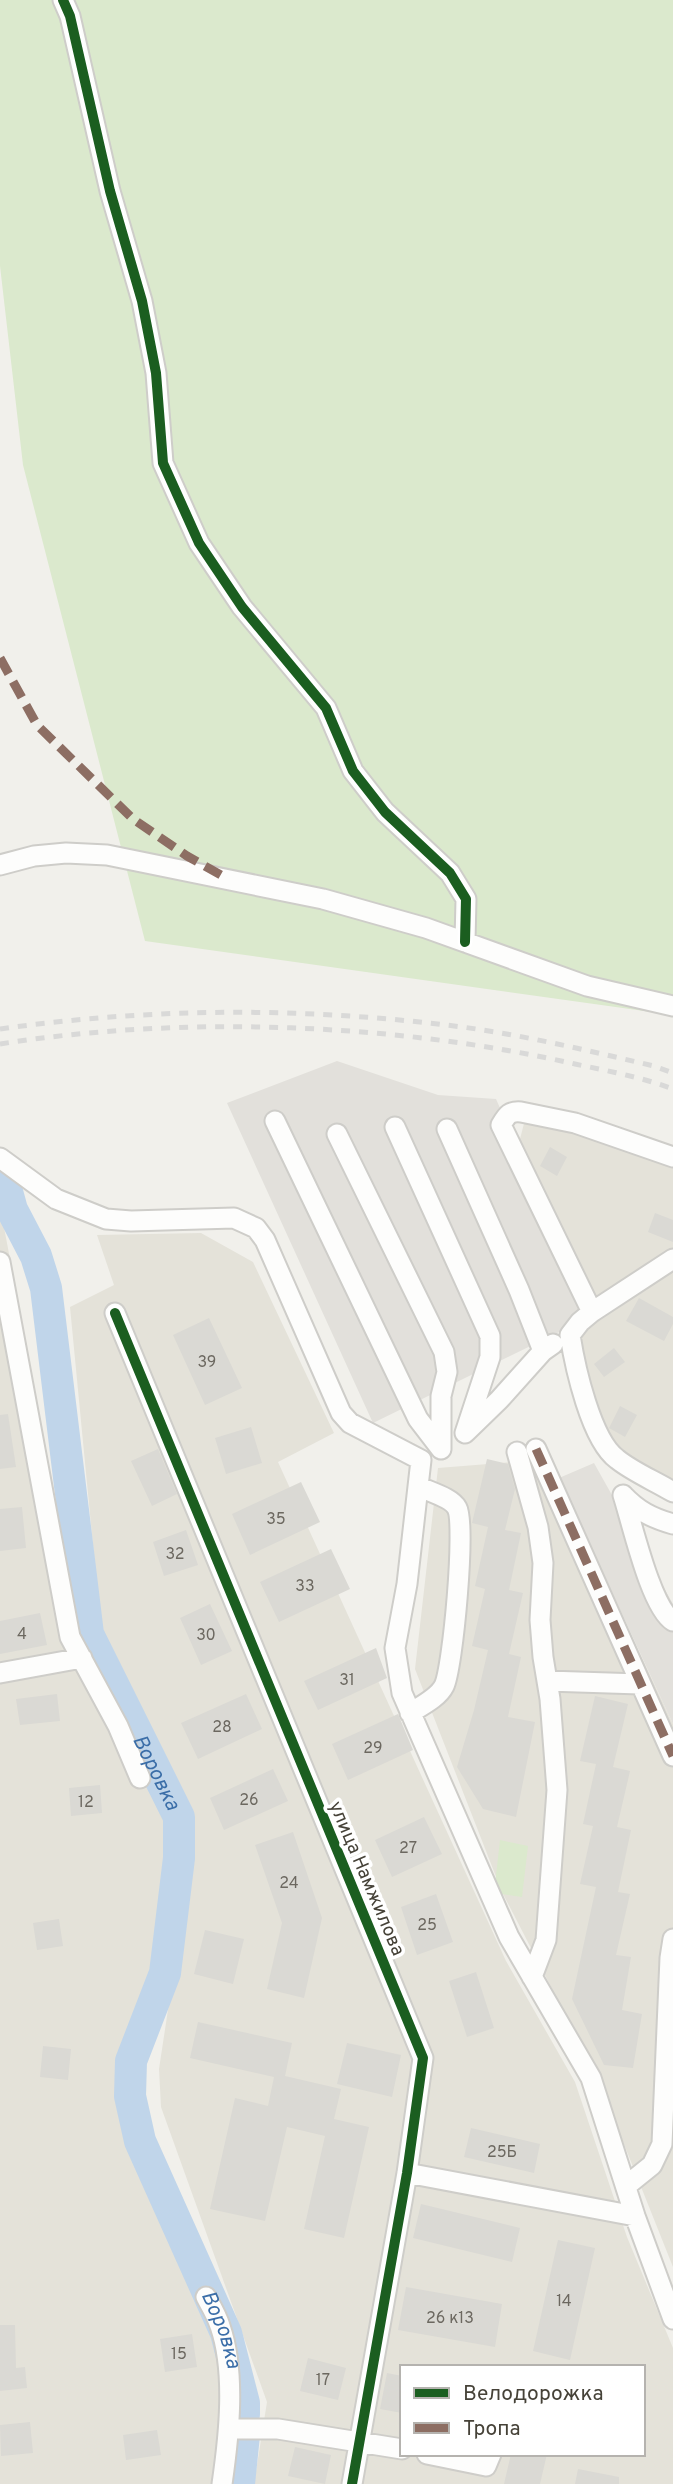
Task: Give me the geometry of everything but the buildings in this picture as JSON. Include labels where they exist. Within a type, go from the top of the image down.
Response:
[{"type":"street","points":[[63,0],[70,16],[110,191],[142,301],[156,373],[163,463],[199,543],[242,607],[327,708],[353,771],[385,812],[450,873],[467,899],[466,942]]},
{"type":"street","points":[[0,865],[34,856],[66,853],[107,855],[323,899],[426,928],[587,986],[673,1006]]},
{"type":"street","points":[[592,1312],[501,1125],[513,1111],[521,1112],[575,1123],[673,1157]]},
{"type":"street","points":[[275,1121],[418,1419],[441,1449]]},
{"type":"street","points":[[395,1127],[490,1336],[490,1357],[465,1433]]},
{"type":"street","points":[[447,1129],[519,1290],[543,1351]]},
{"type":"street","points":[[337,1134],[444,1352],[447,1372],[441,1396],[441,1449]]},
{"type":"street","points":[[0,1158],[56,1199],[85,1213],[106,1219],[131,1221],[234,1218],[256,1228],[265,1240],[341,1413],[350,1423],[421,1460],[396,1648],[402,1693],[509,1937],[591,2078],[635,2216],[673,2319]]},
{"type":"street","points":[[441,1449],[465,1433],[499,1401],[543,1351],[570,1335],[592,1312],[673,1259]]},
{"type":"street","points":[[0,1262],[70,1637],[118,1726],[140,1777]]},
{"type":"street","name":"улица Намжилова","points":[[115,1313],[423,2058],[407,2173],[352,2484]]},
{"type":"street","points":[[570,1335],[576,1371],[602,1444],[616,1459],[673,1492]]},
{"type":"street","points":[[532,1977],[545,1940],[557,1790],[540,1620],[543,1563],[527,1450],[673,1756]]},
{"type":"street","points":[[410,1713],[438,1694],[450,1670],[458,1559],[459,1511],[454,1504],[419,1487]]},
{"type":"street","points":[[673,1524],[655,1519],[636,1508],[624,1495],[658,1603],[673,1622]]},
{"type":"street","points":[[0,1673],[82,1658]]},
{"type":"street","points":[[547,1681],[640,1684]]},
{"type":"street","points":[[625,2186],[652,2165],[662,2144],[673,1939]]},
{"type":"street","points":[[407,2173],[635,2216]]},
{"type":"street","points":[[206,2297],[220,2327],[227,2360],[230,2429],[222,2484]]},
{"type":"street","points":[[230,2429],[278,2429],[400,2449]]},
{"type":"street","points":[[437,2456],[486,2466],[490,2456]]},
{"type":"shaded area","points":[[337,1061],[438,1095],[496,1099],[592,1316],[373,1423],[227,1103]]},
{"type":"shaded area","points":[[529,1104],[673,1152],[673,1488],[608,1443],[571,1354],[601,1310],[552,1212],[520,1139]]},
{"type":"shaded area","points":[[0,1206],[80,1629],[173,1833],[135,2090],[234,2397],[229,2484],[0,2484]]},
{"type":"shaded area","points":[[201,1233],[253,1262],[334,1433],[278,1462],[506,1961],[575,2082],[627,2237],[673,2348],[673,2484],[254,2484],[267,2402],[161,2107],[159,2069],[195,1832],[103,1649],[70,1307],[114,1285],[97,1235]]},
{"type":"shaded area","points":[[549,1459],[673,1724],[673,2267],[596,2074],[502,1892],[415,1669],[438,1468]]},
{"type":"shaded area","points":[[594,1463],[673,1604],[673,1724],[559,1478]]},
{"type":"green space","points":[[0,0],[673,0],[673,1015],[145,941],[23,465],[0,266]]},
{"type":"green space","points":[[500,1840],[528,1846],[522,1897],[494,1893]]},
{"type":"waterway","name":"Воровка","points":[[0,1166],[12,1210],[36,1256],[46,1288],[88,1634],[179,1817],[179,1858],[165,1973],[131,2061],[130,2096],[140,2141],[226,2333],[244,2403],[244,2414]]},
{"type":"waterway","name":"Воровка","points":[[239,2484],[244,2435]]},
{"type":"railway","points":[[0,1029],[167,1014],[223,1012],[335,1015],[446,1025],[498,1033],[550,1042],[654,1066],[673,1073]]},
{"type":"railway","points":[[0,1044],[141,1029],[288,1028],[362,1032],[506,1050],[624,1075],[673,1089]]},
{"type":"marked path","points":[[0,658],[37,725],[133,819],[187,856],[228,879]]},
{"type":"marked path","points":[[536,1449],[673,1756]]},
{"type":"cycle path","points":[[63,0],[70,16],[110,191],[142,301],[156,373],[163,463],[199,543],[242,607],[326,708],[353,771],[385,812],[450,873],[466,899],[465,942]]},
{"type":"cycle path","points":[[115,1313],[423,2058],[407,2173],[352,2484]]}]
